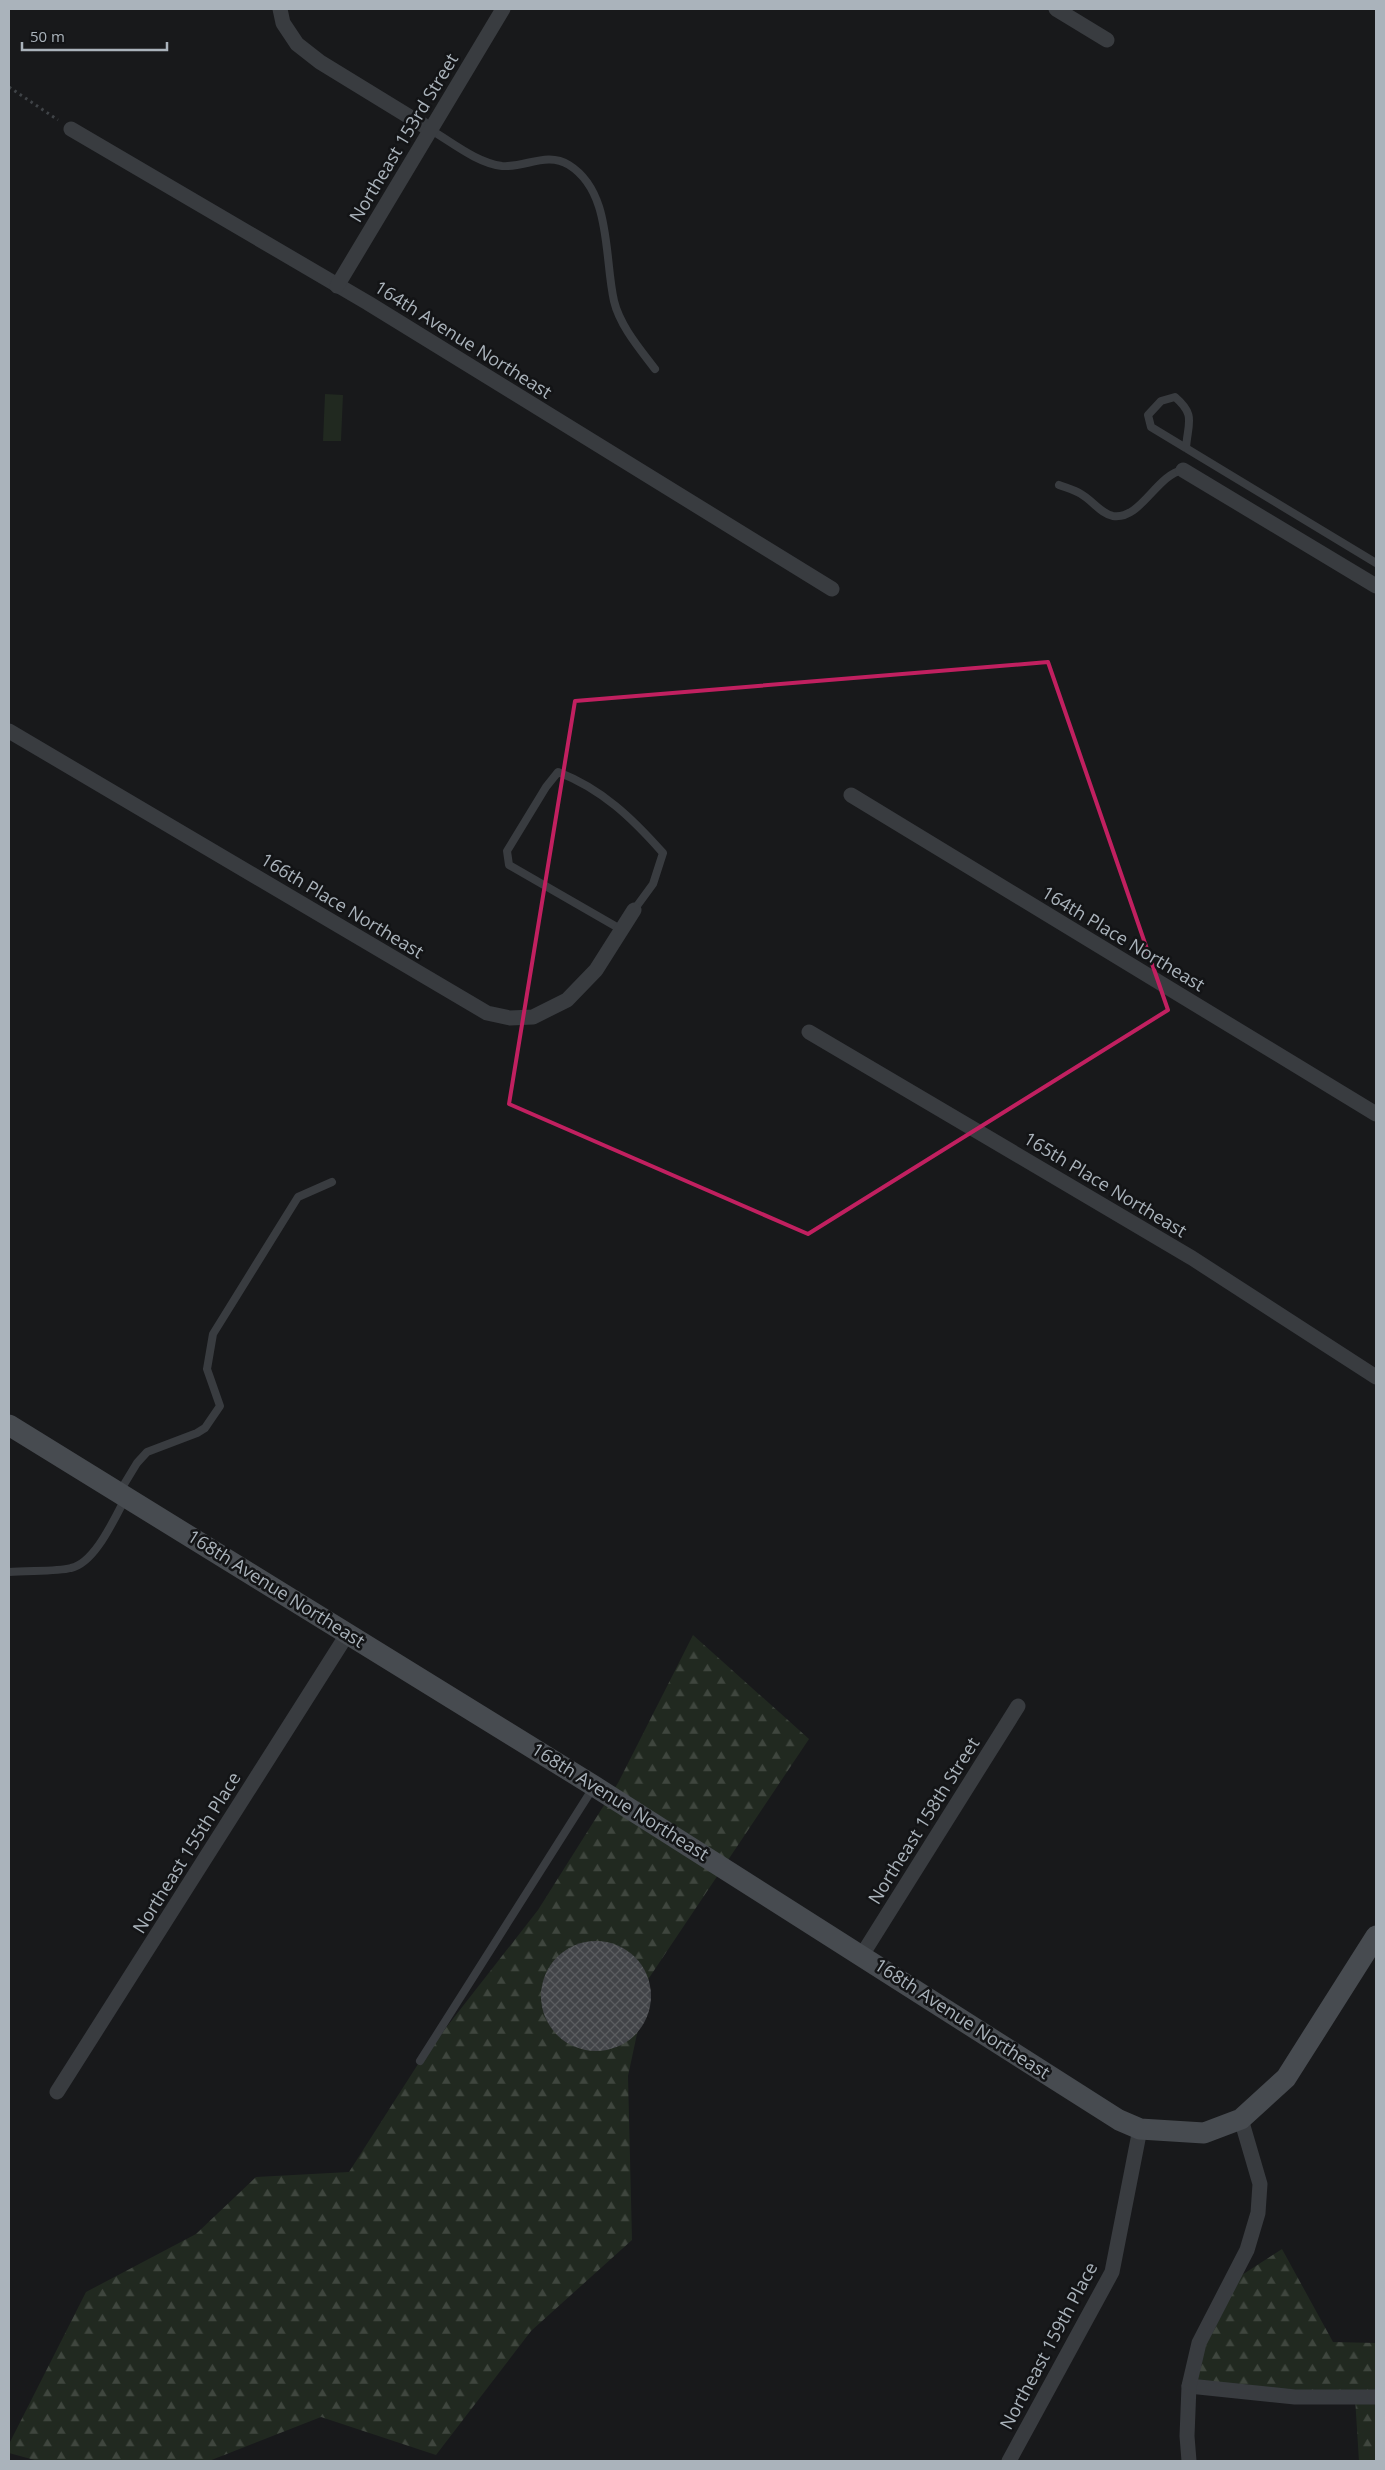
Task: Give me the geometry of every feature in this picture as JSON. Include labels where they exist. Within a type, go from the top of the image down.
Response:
[{"type":"street","points":[[280,9],[283,23],[297,44],[320,62],[431,130]]},
{"type":"street","name":"Northeast 153rd Street","points":[[337,286],[503,9]]},
{"type":"street","points":[[1056,9],[1107,40]]},
{"type":"street","name":"164th Avenue Northeast","points":[[71,129],[337,286],[832,589]]},
{"type":"street","points":[[1183,470],[1376,586]]},
{"type":"street","name":"166th Place Northeast","points":[[9,731],[487,1013],[510,1018],[534,1017],[567,1000],[596,970],[634,910]]},
{"type":"street","name":"164th Place Northeast","points":[[851,795],[1376,1114]]},
{"type":"street","name":"165th Place Northeast","points":[[809,1032],[1192,1258],[1376,1377]]},
{"type":"street","name":"168th Avenue Northeast","points":[[9,1425],[594,1786],[1120,2120],[1140,2129],[1204,2133],[1241,2119]]},
{"type":"street","name":"Northeast 155th Place","points":[[57,2092],[348,1633]]},
{"type":"street","name":"Northeast 158th Street","points":[[862,1955],[1018,1706]]},
{"type":"street","points":[[1189,2461],[1187,2436],[1189,2386],[1199,2343],[1247,2250],[1258,2213],[1260,2184],[1241,2119],[1286,2078],[1376,1936]]},
{"type":"street","name":"Northeast 159th Place","points":[[1009,2461],[1041,2407],[1112,2272],[1140,2129]]},
{"type":"street","points":[[1189,2386],[1295,2397],[1376,2397]]},
{"type":"lane","points":[[431,130],[486,163],[504,166],[551,158],[568,164],[586,179],[598,198],[614,303],[632,339],[656,369]]},
{"type":"lane","points":[[1186,448],[1190,418],[1186,407],[1175,397],[1161,401],[1148,415],[1151,427],[1376,563]]},
{"type":"lane","points":[[1059,485],[1082,494],[1112,516],[1124,516],[1136,508],[1172,474],[1183,470]]},
{"type":"lane","points":[[622,930],[509,865],[507,852],[546,787],[558,772],[583,782],[620,810],[635,822],[663,853],[653,884],[634,910]]},
{"type":"lane","points":[[9,1572],[72,1568],[83,1562],[95,1551],[137,1463],[147,1452],[198,1433],[205,1428],[220,1406],[207,1369],[212,1334],[298,1197],[332,1182]]},
{"type":"lane","points":[[420,2061],[594,1786]]},
{"type":"path","points":[[9,87],[71,129]]},
{"type":"highlighted area","points":[[1048,662],[1168,1010],[808,1234],[509,1104],[575,701]]},
{"type":"green space","points":[[325,394],[343,395],[341,441],[323,441]]},
{"type":"green space","points":[[693,1635],[809,1739],[649,1978],[628,2076],[632,2240],[531,2331],[436,2455],[321,2417],[209,2461],[38,2461],[9,2453],[9,2444],[86,2292],[196,2234],[256,2177],[349,2172],[420,2061],[538,1910],[618,1783]]},
{"type":"green space","points":[[1282,2249],[1333,2342],[1376,2343],[1376,2461],[1359,2461],[1355,2397],[1189,2386],[1231,2282]]},
{"type":"building","points":[[596,1941],[617,1945],[635,1957],[647,1975],[651,1996],[647,2017],[635,2035],[617,2047],[596,2051],[575,2047],[557,2035],[545,2017],[541,1996],[545,1975],[557,1957],[575,1945]]}]
